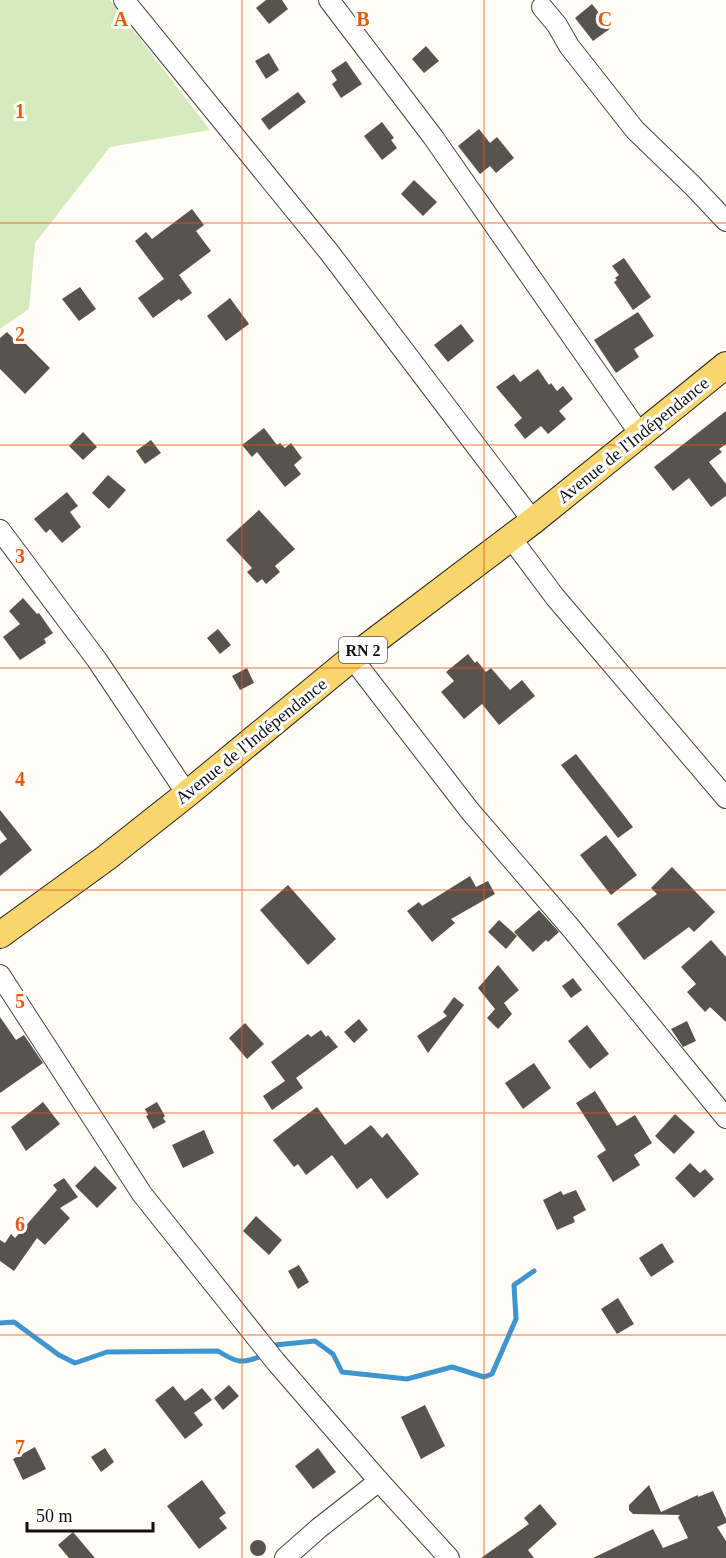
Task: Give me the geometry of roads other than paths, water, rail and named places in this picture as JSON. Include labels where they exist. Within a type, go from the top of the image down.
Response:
[{"type":"main road","name":"Avenue de l'Indépendance","points":[[1,933],[106,858],[352,658],[533,521],[726,365]]},
{"type":"street","points":[[124,0],[329,252],[533,521]]},
{"type":"street","points":[[329,0],[433,136],[640,434]]},
{"type":"street","points":[[542,7],[569,46],[635,130],[726,221]]},
{"type":"street","points":[[0,530],[97,660],[187,794]]},
{"type":"street","points":[[511,538],[555,597],[726,798]]},
{"type":"street","points":[[352,658],[470,811],[570,927],[726,1118]]},
{"type":"street","points":[[0,975],[142,1194],[276,1362],[449,1558]]},
{"type":"street","points":[[285,1558],[379,1481]]},
{"type":"waterway","points":[[275,1345],[315,1341],[333,1354],[342,1372],[407,1379],[452,1367],[484,1377],[492,1374],[516,1319],[514,1285],[534,1271]]},
{"type":"waterway","points":[[0,1323],[14,1322],[59,1355],[75,1363],[107,1352],[218,1351],[239,1361],[262,1356]]}]
